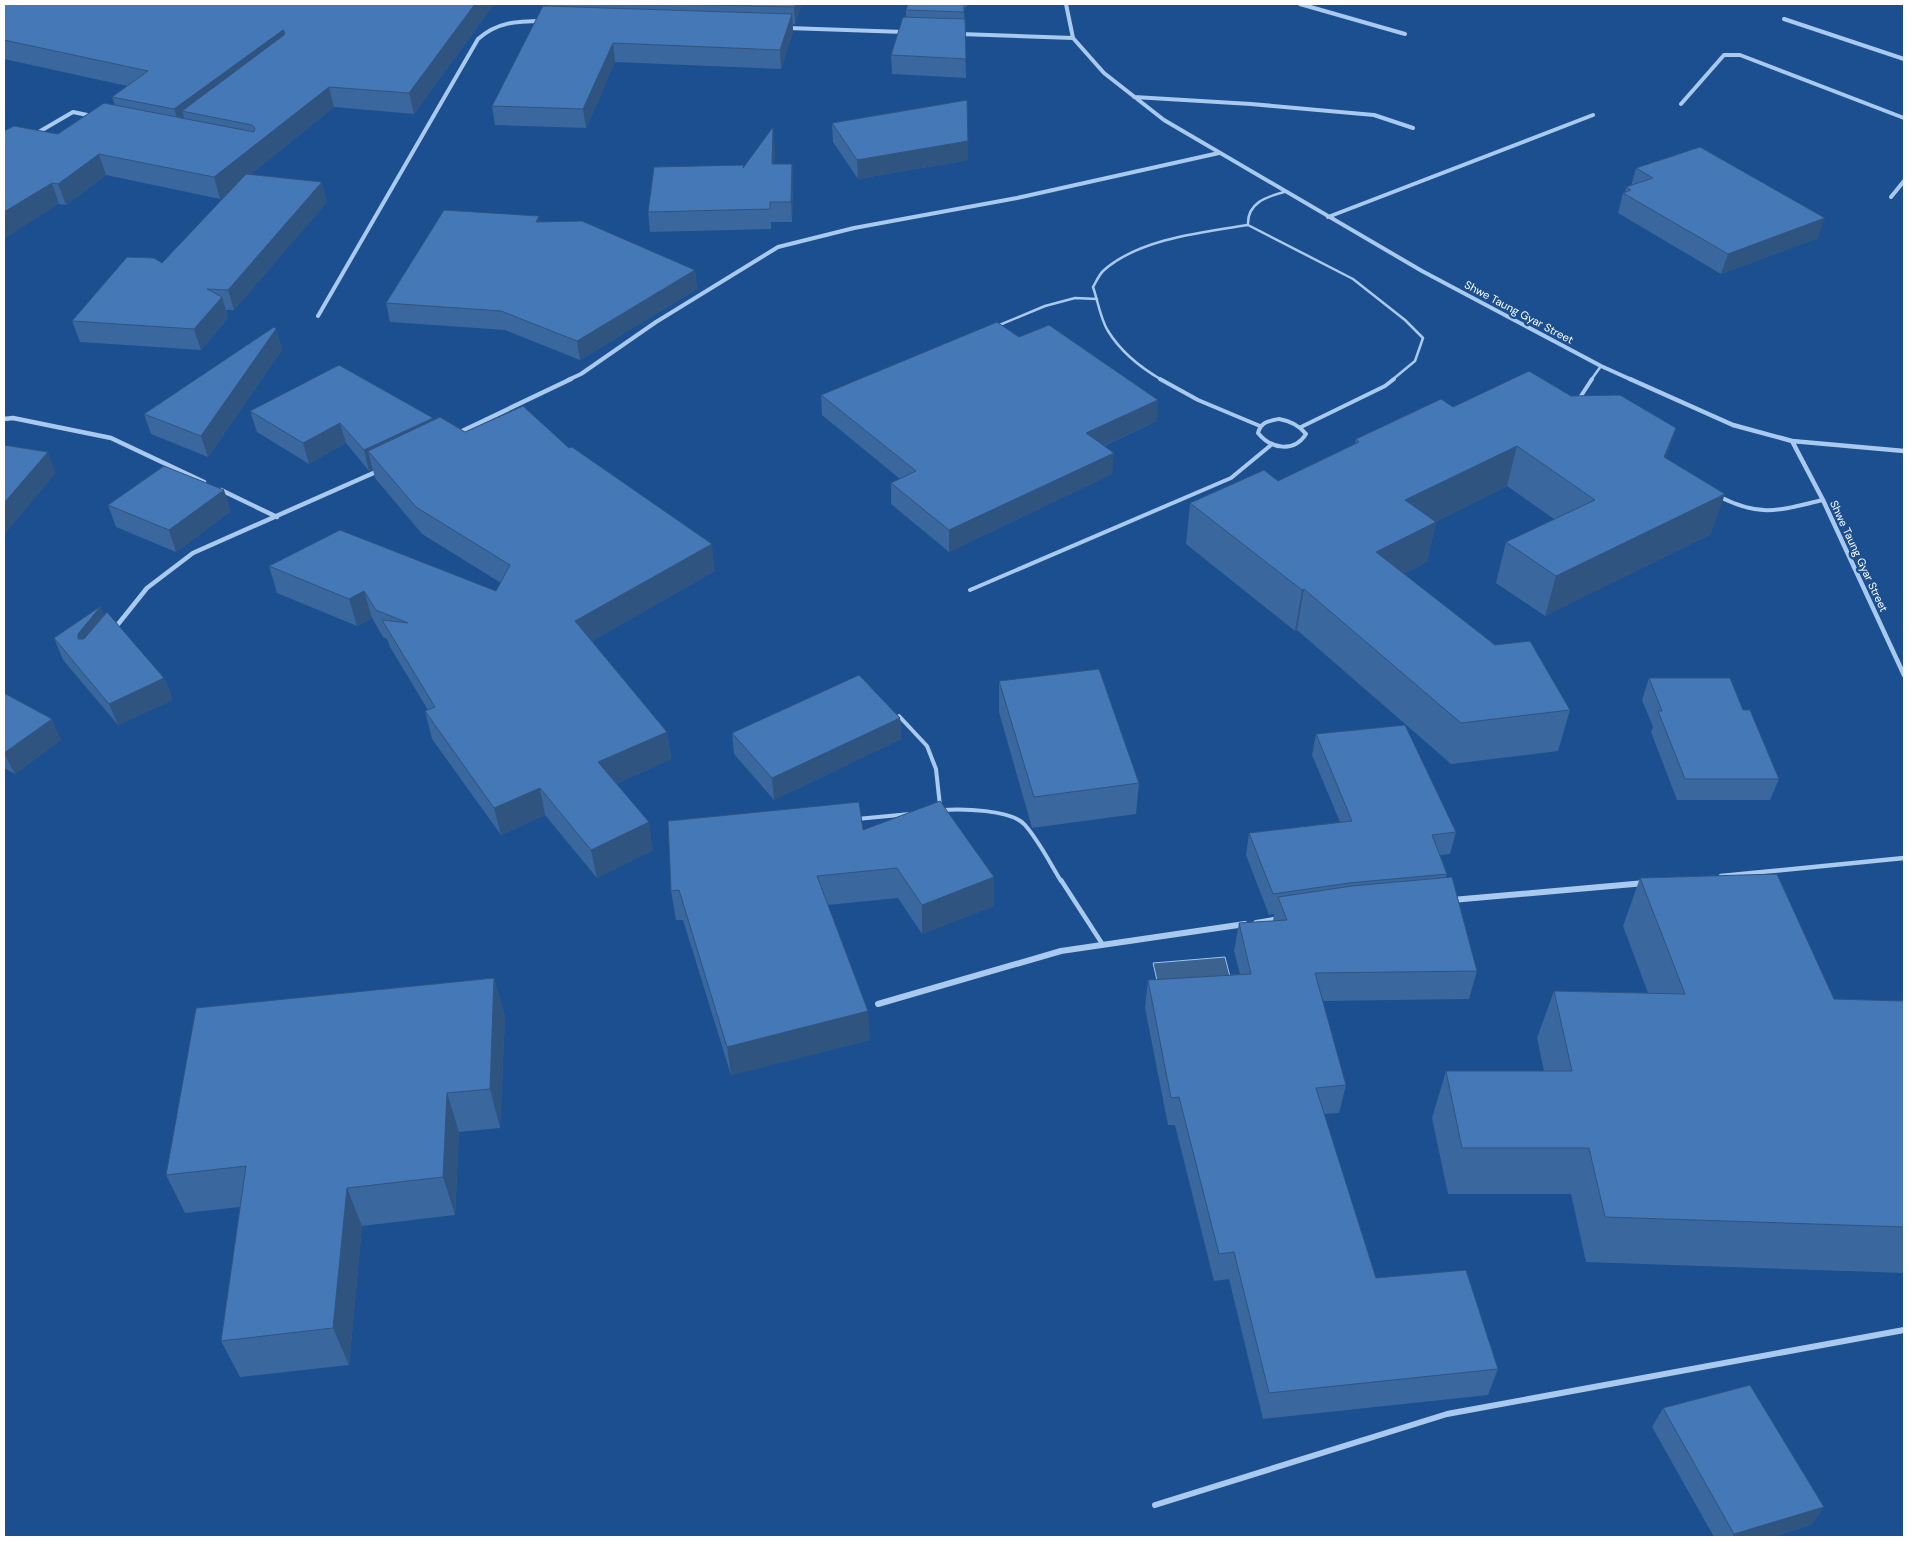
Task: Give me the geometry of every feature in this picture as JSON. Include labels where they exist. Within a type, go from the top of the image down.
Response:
[{"type":"street","name":"Shwe Taung Gyar Street","points":[[1066,4],[1073,38],[1104,73],[1164,120],[1422,272],[1601,366],[1733,426],[1792,441],[1823,500],[1904,675]]},
{"type":"street","points":[[1300,4],[1405,34]]},
{"type":"street","points":[[1784,19],[1904,59]]},
{"type":"street","points":[[318,316],[478,39],[489,28],[501,24],[516,21],[544,21]]},
{"type":"street","points":[[787,28],[905,32]]},
{"type":"street","points":[[954,34],[1073,38]]},
{"type":"street","points":[[1681,104],[1724,55],[1732,54],[1740,55],[1904,118]]},
{"type":"street","points":[[1134,97],[1251,104],[1374,115],[1413,128]]},
{"type":"street","points":[[34,135],[73,112],[100,118]]},
{"type":"street","points":[[1328,217],[1594,115]]},
{"type":"street","points":[[451,437],[581,374],[694,298],[778,247],[854,228],[1017,198],[1219,153]]},
{"type":"street","points":[[1891,197],[1904,181]]},
{"type":"street","points":[[4,419],[13,418],[111,438],[207,483]]},
{"type":"street","points":[[1792,441],[1904,451]]},
{"type":"street","points":[[113,630],[147,588],[193,553],[382,470]]},
{"type":"street","points":[[216,488],[277,516]]},
{"type":"street","points":[[1717,876],[1904,858]]},
{"type":"street","points":[[1443,901],[1649,883]]},
{"type":"street","points":[[878,1004],[1061,951],[1287,918]]},
{"type":"street","points":[[1155,1505],[1447,1414],[1904,1330]]},
{"type":"lane","points":[[1248,225],[1247,216],[1252,205],[1284,192]]},
{"type":"lane","points":[[1260,426],[1207,404],[1158,378],[1122,349],[1108,331],[1093,287],[1102,272],[1123,257],[1195,232],[1248,225],[1354,279],[1423,338],[1415,361],[1385,386],[1301,427]]},
{"type":"lane","points":[[991,328],[1045,306],[1075,298],[1097,299]]},
{"type":"lane","points":[[1578,407],[1580,395],[1601,366]]},
{"type":"lane","points":[[1267,421],[1292,422],[1301,427],[1306,434],[1303,441],[1295,446],[1271,445],[1262,440],[1258,433],[1260,426],[1267,421]]},
{"type":"lane","points":[[970,590],[1232,478],[1271,445]]},
{"type":"lane","points":[[1716,494],[1749,511],[1765,513],[1823,500]]},
{"type":"lane","points":[[898,716],[926,746],[936,769],[940,810],[958,808],[998,812],[1024,823],[1103,945]]},
{"type":"lane","points":[[853,820],[911,814]]},
{"type":"water","points":[[1225,957],[1235,996],[1162,1002],[1153,963]]},
{"type":"building","points":[[4,4],[475,4],[409,93],[329,87],[214,177],[99,154],[58,184],[52,183],[4,212],[4,131],[14,126],[58,134],[104,103],[254,132],[255,128],[252,125],[182,111],[284,35],[285,32],[283,30],[174,109],[112,97],[148,71],[4,40]]},
{"type":"building","points":[[669,4],[796,4],[794,7]]},
{"type":"building","points":[[908,4],[964,4],[964,12],[906,10]]},
{"type":"building","points":[[543,6],[792,14],[780,50],[613,43],[583,109],[492,106]]},
{"type":"building","points":[[903,17],[965,19],[966,59],[891,55]]},
{"type":"building","points":[[967,100],[968,141],[857,160],[832,123]]},
{"type":"building","points":[[773,127],[772,164],[792,164],[791,202],[770,202],[770,209],[648,212],[654,167],[744,165],[743,168]]},
{"type":"building","points":[[1700,147],[1825,218],[1728,254],[1623,193],[1631,190],[1626,187],[1653,178],[1636,168]]},
{"type":"building","points":[[246,174],[322,182],[228,290],[207,289],[222,297],[194,329],[72,321],[127,257],[154,258],[162,263]]},
{"type":"building","points":[[444,210],[539,216],[536,222],[582,221],[695,270],[577,341],[501,311],[386,303]]},
{"type":"building","points":[[997,322],[1019,337],[1049,325],[1158,400],[1086,433],[1114,453],[949,530],[891,483],[916,471],[821,395]]},
{"type":"building","points":[[274,327],[276,329],[201,436],[144,414]]},
{"type":"building","points":[[339,365],[433,418],[364,450],[340,423],[303,443],[250,411]]},
{"type":"building","points":[[1529,371],[1571,396],[1620,395],[1676,428],[1664,457],[1725,494],[1556,576],[1506,542],[1595,500],[1517,446],[1405,500],[1436,522],[1376,552],[1495,645],[1530,641],[1570,710],[1461,723],[1304,589],[1302,590],[1190,503],[1264,470],[1278,481],[1359,442],[1356,439],[1441,399],[1453,407]]},
{"type":"building","points":[[523,406],[569,448],[572,447],[712,544],[575,621],[667,732],[598,762],[649,822],[591,850],[540,788],[494,808],[425,711],[435,707],[382,620],[408,623],[376,610],[364,591],[349,599],[269,566],[340,530],[496,591],[510,565],[416,507],[368,451],[440,417],[465,432]]},
{"type":"building","points":[[4,445],[48,452],[4,503]]},
{"type":"building","points":[[164,466],[224,490],[169,530],[108,505]]},
{"type":"building","points":[[101,606],[78,634],[78,639],[84,639],[107,612],[164,678],[109,704],[54,638]]},
{"type":"building","points":[[1099,669],[1139,783],[1034,797],[999,681]]},
{"type":"building","points":[[859,675],[900,718],[772,778],[732,733]]},
{"type":"building","points":[[1649,678],[1730,678],[1743,710],[1750,710],[1779,779],[1685,779],[1658,711],[1662,711]]},
{"type":"building","points":[[4,693],[52,719],[4,753]]},
{"type":"building","points":[[1405,725],[1456,832],[1432,835],[1447,874],[1349,883],[1273,894],[1249,833],[1352,821],[1316,734]]},
{"type":"building","points":[[940,801],[994,877],[922,905],[897,868],[817,876],[868,1011],[727,1047],[679,890],[671,891],[668,821],[859,802],[863,830]]},
{"type":"building","points":[[1777,874],[1834,999],[1904,1001],[1904,1227],[1605,1217],[1589,1148],[1462,1148],[1446,1071],[1572,1071],[1554,991],[1685,994],[1640,878]]},
{"type":"building","points":[[1452,877],[1477,971],[1315,973],[1346,1085],[1316,1088],[1376,1278],[1466,1270],[1498,1369],[1269,1393],[1234,1252],[1219,1254],[1179,1097],[1171,1098],[1148,980],[1251,974],[1239,923],[1287,920],[1278,897],[1352,886]]},
{"type":"building","points":[[494,978],[490,1089],[447,1093],[443,1177],[347,1188],[333,1328],[221,1341],[246,1166],[166,1175],[196,1008]]},
{"type":"building","points":[[1750,1385],[1824,1507],[1734,1534],[1663,1408]]}]
